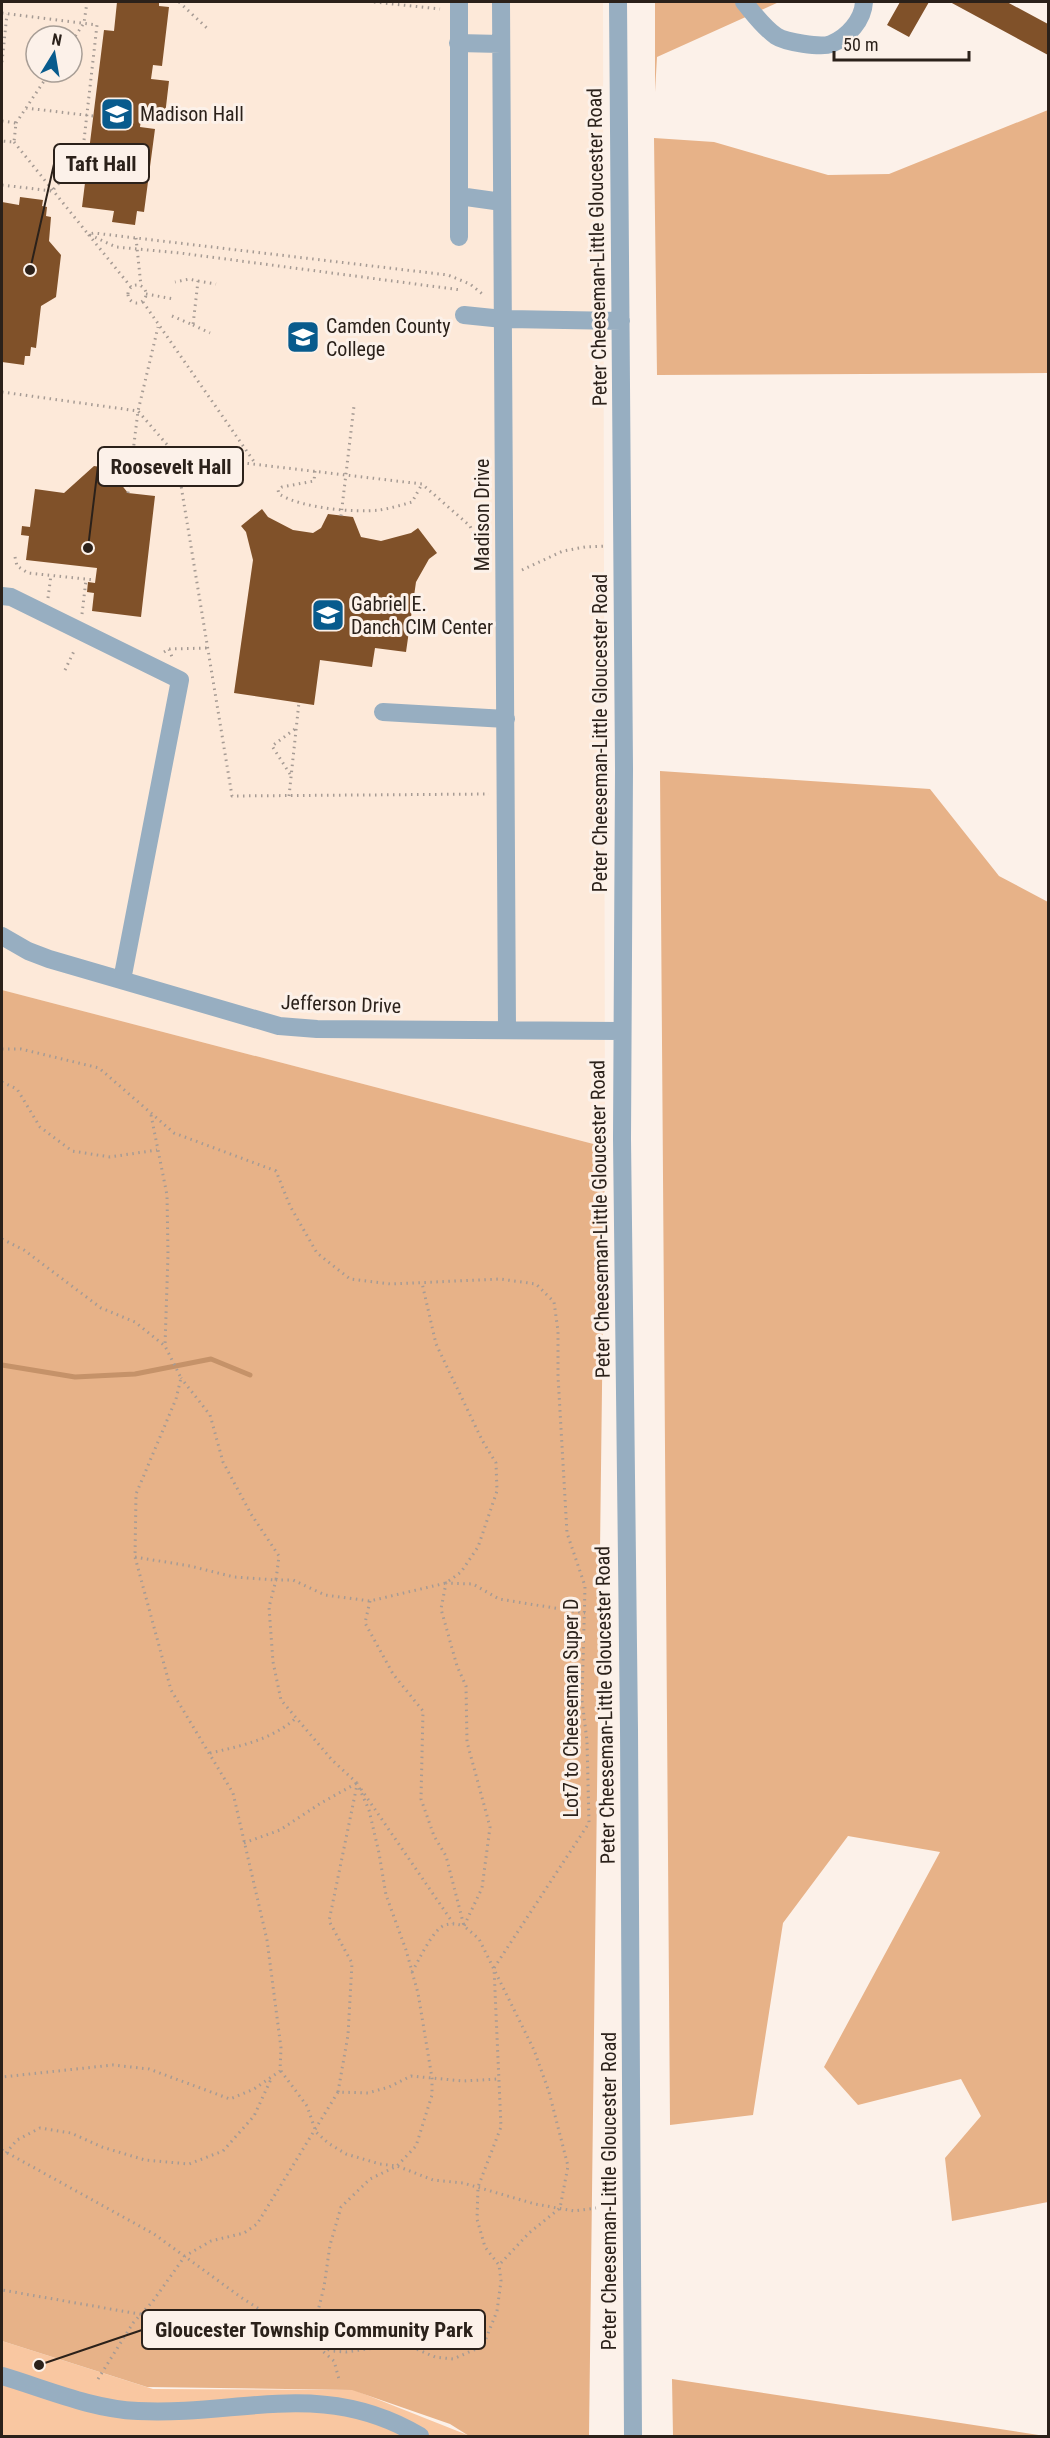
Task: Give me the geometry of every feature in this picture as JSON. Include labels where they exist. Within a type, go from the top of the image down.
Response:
[{"type":"street","name":"Madison Drive","points":[[501,2],[507,1029]]},
{"type":"street","name":"Peter Cheeseman-Little Gloucester Road","points":[[618,2],[624,758],[621,1031],[633,2436]]},
{"type":"street","points":[[744,2],[763,26],[778,37],[808,44],[830,45],[855,27],[864,2]]},
{"type":"street","points":[[453,6],[459,43],[459,237]]},
{"type":"street","points":[[459,43],[501,44]]},
{"type":"street","points":[[459,196],[502,202]]},
{"type":"street","points":[[464,315],[503,319],[621,321]]},
{"type":"street","points":[[2,596],[11,597],[180,680],[122,980]]},
{"type":"street","points":[[383,712],[506,719]]},
{"type":"street","name":"Jefferson Drive","points":[[2,936],[28,951],[49,959],[279,1026],[317,1029],[621,1031]]},
{"type":"street","points":[[2,2376],[83,2402],[126,2410],[171,2412],[266,2403],[314,2402],[369,2413],[399,2424],[420,2436]]},
{"type":"path","points":[[84,23],[87,2]]},
{"type":"path","points":[[179,2],[208,29]]},
{"type":"path","points":[[374,2],[453,6]]},
{"type":"path","points":[[2,13],[97,25],[81,158],[52,191]]},
{"type":"path","points":[[2,62],[7,14]]},
{"type":"path","points":[[42,84],[16,123],[14,142],[131,287]]},
{"type":"path","points":[[26,108],[93,117]]},
{"type":"path","points":[[2,121],[16,123]]},
{"type":"path","points":[[2,141],[14,142]]},
{"type":"path","points":[[2,185],[52,191]]},
{"type":"path","points":[[88,234],[136,237],[448,275],[476,289],[489,299],[503,319]]},
{"type":"path","points":[[88,234],[116,247],[461,290]]},
{"type":"path","points":[[136,237],[141,286],[146,294],[174,298]]},
{"type":"path","points":[[175,282],[189,279],[216,284]]},
{"type":"path","points":[[193,325],[198,281]]},
{"type":"path","points":[[131,287],[141,286]]},
{"type":"path","points":[[131,287],[128,293],[130,300],[135,304],[143,302]]},
{"type":"path","points":[[143,302],[146,294]]},
{"type":"path","points":[[143,302],[255,464]]},
{"type":"path","points":[[172,316],[210,333]]},
{"type":"path","points":[[128,493],[138,411],[158,326]]},
{"type":"path","points":[[2,392],[73,400],[138,411],[176,455],[232,796],[507,795]]},
{"type":"path","points":[[342,516],[354,406]]},
{"type":"path","points":[[176,455],[422,484],[470,526],[490,570],[525,570],[543,558],[563,551],[606,546]]},
{"type":"path","points":[[315,471],[314,481],[282,487],[278,490],[279,494],[312,505],[379,510],[412,502],[422,484]]},
{"type":"path","points":[[15,557],[17,566],[28,573],[95,580]]},
{"type":"path","points":[[169,649],[208,648]]},
{"type":"path","points":[[289,796],[299,702]]},
{"type":"path","points":[[291,775],[272,746],[296,729]]},
{"type":"path","name":"Lot7 to Cheeseman Super D","points":[[2,1049],[21,1048],[99,1068],[174,1133],[276,1171],[290,1206],[317,1253],[350,1279],[392,1284],[500,1280],[536,1284],[554,1302],[558,1330],[558,1376],[567,1533],[585,1586],[582,1701],[589,1823],[494,1968]]},
{"type":"path","points":[[2,1082],[16,1089],[40,1127],[72,1151],[110,1157],[158,1150]]},
{"type":"path","points":[[151,1113],[167,1195],[165,1346],[181,1378],[210,1415],[223,1461],[250,1514],[279,1556],[269,1607],[273,1662],[281,1700],[332,1760],[357,1783],[453,1923]]},
{"type":"path","points":[[2,1239],[24,1250],[101,1308],[135,1322],[165,1346]]},
{"type":"path","points":[[422,1283],[436,1344],[482,1440],[496,1463],[497,1491],[478,1547],[461,1572],[446,1582],[441,1609],[457,1666],[466,1686],[467,1742],[490,1827],[482,1888],[464,1926]]},
{"type":"path","points":[[181,1378],[176,1399],[136,1494],[135,1557],[171,1690],[233,1793],[267,1941],[281,2048],[280,2069],[307,2106],[316,2132],[346,2154],[380,2164],[397,2166],[433,2180],[478,2187],[535,2204],[574,2211],[596,2208]]},
{"type":"path","points":[[135,1557],[234,1577],[293,1580],[325,1595],[370,1601],[446,1582],[473,1584],[499,1599],[586,1613]]},
{"type":"path","points":[[370,1601],[365,1623],[393,1674],[423,1712],[421,1799],[434,1836],[446,1856],[464,1926]]},
{"type":"path","points":[[210,1753],[248,1745],[284,1728],[296,1718]]},
{"type":"path","points":[[244,1843],[280,1830],[357,1783]]},
{"type":"path","points":[[316,2344],[317,2315],[330,2246],[341,2207],[370,2179],[397,2166],[416,2146],[432,2095],[432,2078],[412,1972],[386,1895],[369,1810],[357,1783]]},
{"type":"path","points":[[98,2379],[123,2337],[153,2301],[185,2256],[211,2241],[244,2233],[257,2224],[290,2169],[316,2132],[338,2092],[348,2035],[352,1963],[329,1921],[357,1783]]},
{"type":"path","points":[[412,1972],[431,1940],[443,1926],[453,1923],[464,1926],[479,1939],[534,2050],[561,2134],[568,2166],[560,2208],[529,2233],[499,2265]]},
{"type":"path","points":[[272,2077],[254,2116],[223,2151],[189,2164],[145,2160],[102,2147],[71,2133],[40,2128],[17,2140],[3,2152],[154,2234],[242,2298],[316,2344],[332,2351],[414,2348],[435,2357],[453,2359],[483,2346],[497,2311],[501,2281],[499,2265],[485,2247],[477,2219],[478,2187],[501,2127],[494,1968]]},
{"type":"path","points":[[2,2077],[113,2065],[149,2069],[230,2099],[254,2089],[280,2069]]},
{"type":"path","points":[[338,2092],[368,2093],[411,2076],[463,2081],[499,2079]]},
{"type":"path","points":[[2,2290],[316,2344],[334,2361],[339,2379]]},
{"type":"shaded area","name":"Camden County College","points":[[2,2],[603,2],[605,1147],[2,990]]},
{"type":"shaded area","points":[[655,2],[779,2],[657,57],[655,92]]},
{"type":"shaded area","points":[[1048,110],[1048,373],[657,375],[654,138],[714,142],[828,175],[889,174]]},
{"type":"shaded area","points":[[660,771],[930,789],[999,876],[1048,902],[1048,2202],[952,2221],[945,2158],[981,2116],[961,2079],[858,2105],[824,2067],[940,1852],[848,1836],[783,1923],[753,2115],[670,2125]]},
{"type":"shaded area","points":[[2,990],[605,1147],[589,2436],[469,2436],[450,2424],[352,2390],[147,2387],[2,2341]]},
{"type":"shaded area","points":[[2,2341],[153,2389],[354,2390],[470,2436],[2,2436]]},
{"type":"shaded area","points":[[672,2379],[1045,2436],[673,2436]]},
{"type":"building","name":"Madison Hall","points":[[117,2],[159,2],[159,6],[169,7],[162,66],[153,65],[151,79],[169,81],[165,115],[142,112],[140,127],[155,129],[144,212],[137,211],[135,225],[112,222],[114,211],[82,207],[104,30],[114,31]]},
{"type":"building","points":[[900,2],[929,2],[909,37],[887,25]]},
{"type":"building","points":[[950,2],[1007,2],[1048,24],[1048,55]]},
{"type":"building","points":[[20,197],[43,200],[42,206],[47,207],[46,216],[51,217],[49,241],[61,255],[56,297],[41,306],[36,348],[31,347],[30,356],[25,356],[24,365],[2,362],[2,202],[19,205]]},
{"type":"building","points":[[94,466],[108,468],[128,493],[155,496],[141,617],[92,611],[94,593],[87,592],[88,582],[95,583],[97,568],[26,560],[29,536],[21,535],[22,526],[30,527],[35,489],[64,493]]},
{"type":"building","name":"Gabriel E. Danch CIM Center","points":[[262,509],[268,517],[293,530],[313,533],[321,528],[328,514],[353,517],[361,537],[381,541],[411,533],[418,528],[437,553],[429,559],[416,582],[406,652],[375,648],[372,667],[320,660],[314,705],[234,693],[253,560],[246,532],[241,526]]},
{"type":"waterway","points":[[2,1365],[75,1377],[135,1374],[211,1359],[250,1375]]},
{"type":"place","name":"Madison Hall","points":[[117,114]]},
{"type":"place","name":"Taft Hall","points":[[30,270]]},
{"type":"place","name":"Camden County College","points":[[303,337]]},
{"type":"place","name":"Roosevelt Hall","points":[[88,548]]},
{"type":"place","name":"Gabriel E. Danch CIM Center","points":[[328,615]]},
{"type":"place","name":"Gloucester Township Community Park","points":[[39,2365]]}]
